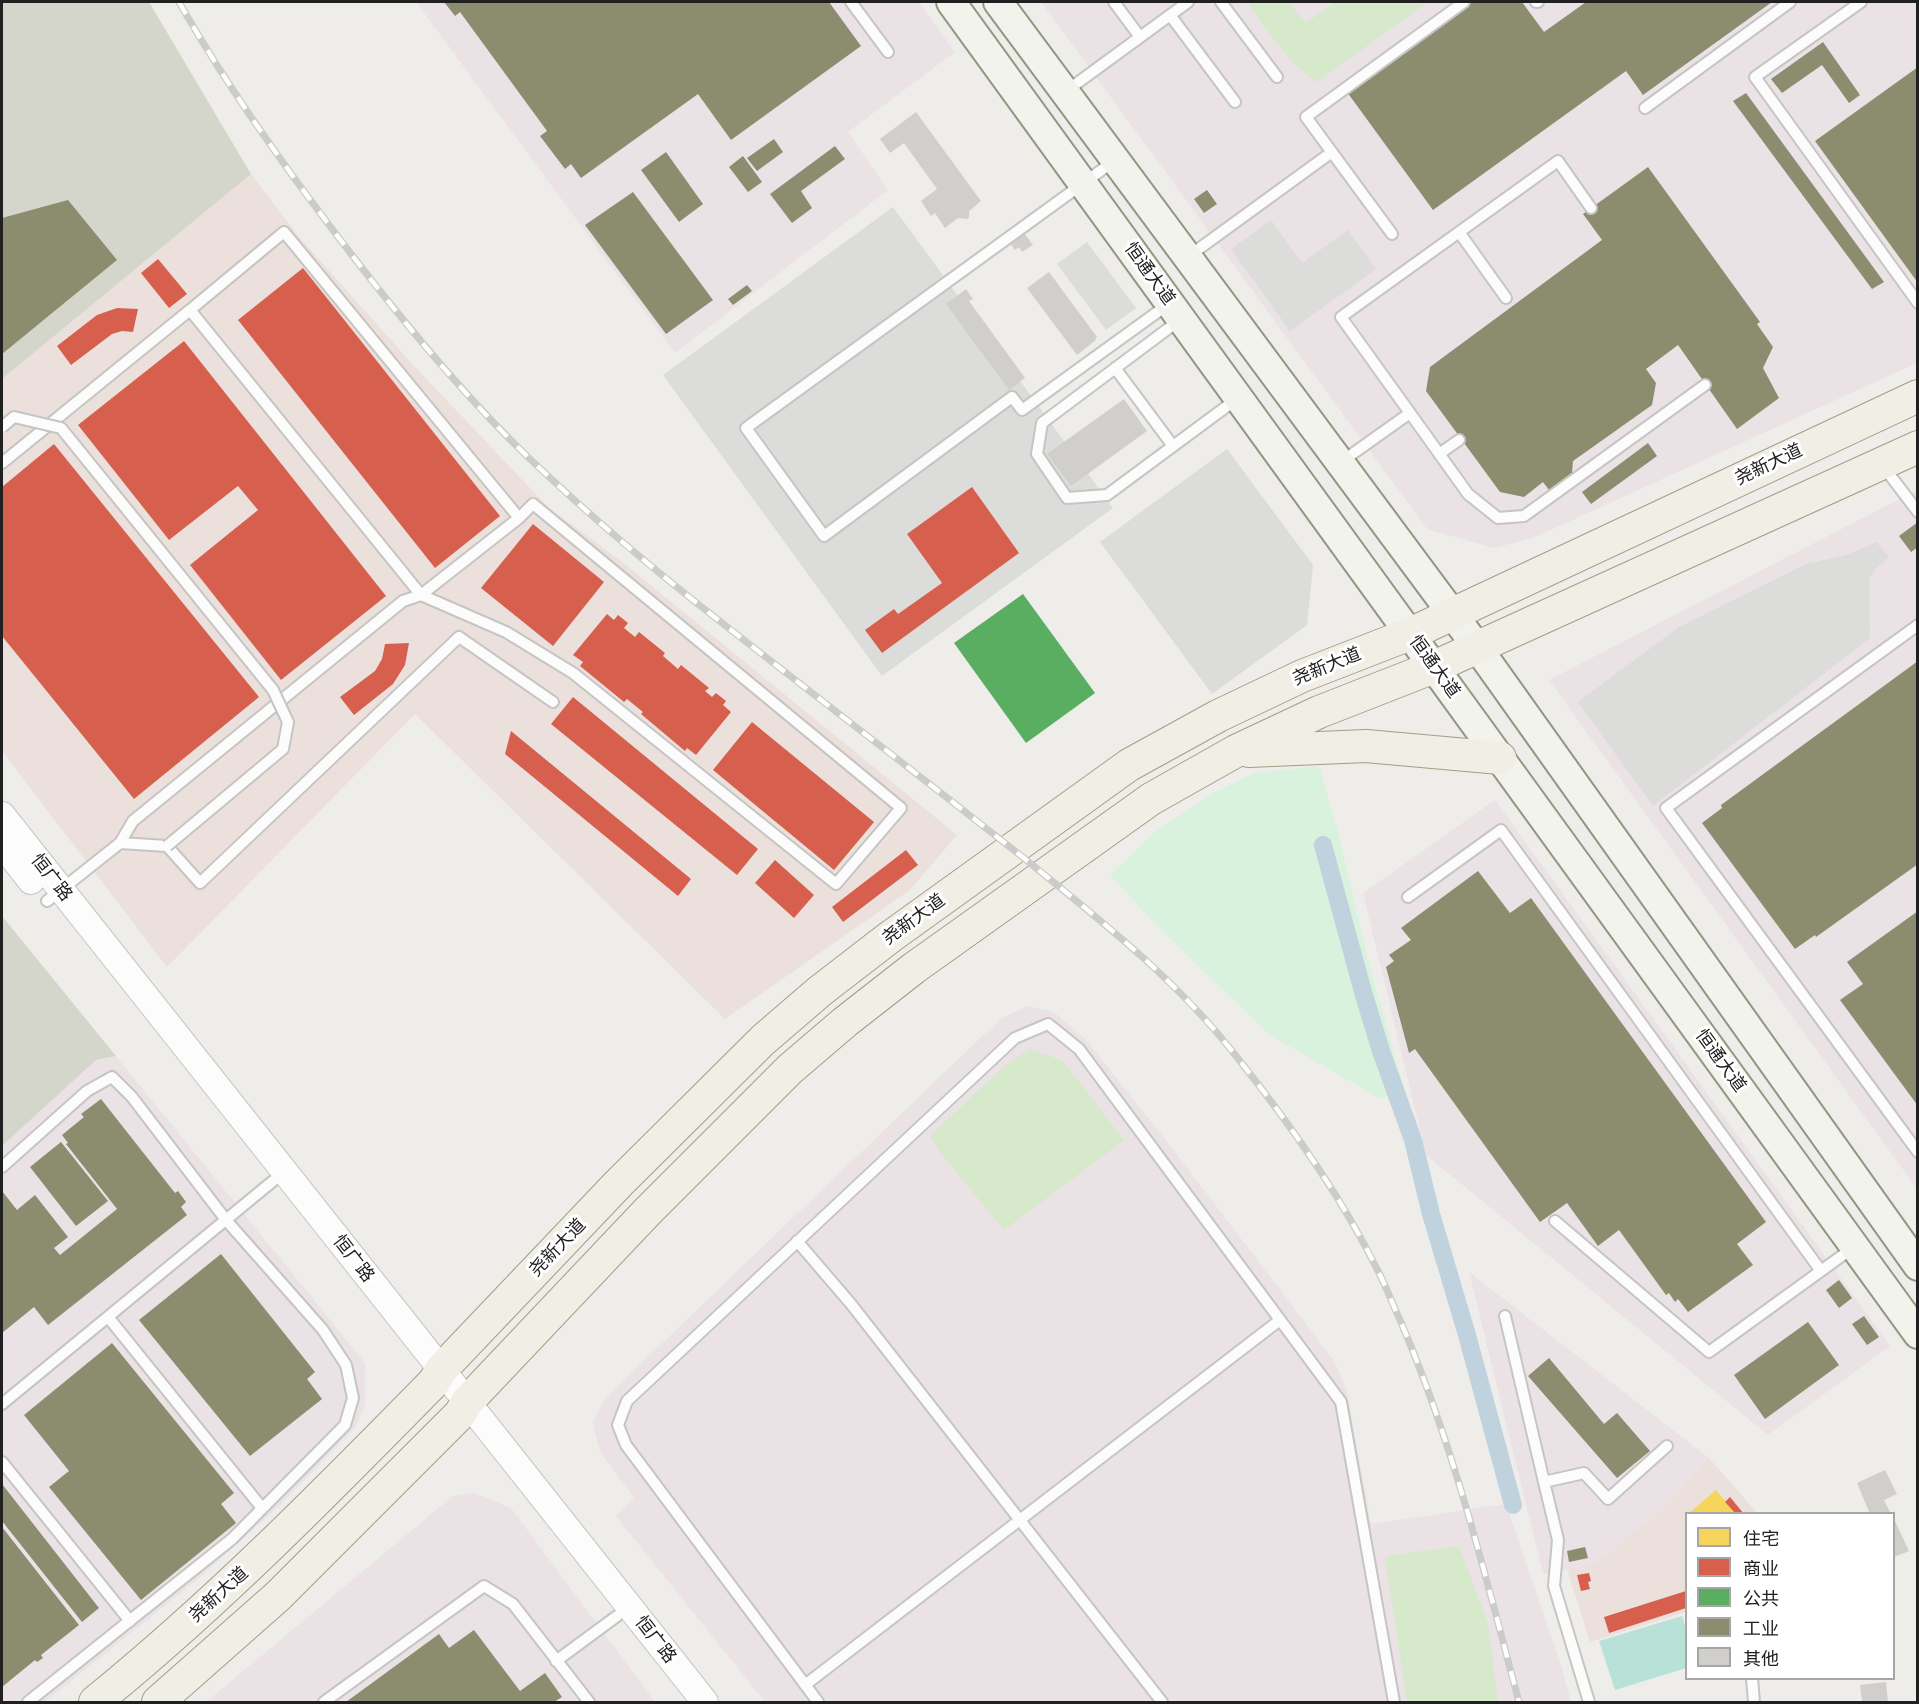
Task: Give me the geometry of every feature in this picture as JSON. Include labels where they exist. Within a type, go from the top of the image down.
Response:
[{"type":"main road","name":"恒通大道","points":[[951,2],[1917,1334]]},
{"type":"main road","points":[[998,2],[1477,647],[1917,1266]]},
{"type":"main road","name":"尧新大道","points":[[95,1702],[152,1656],[250,1567],[438,1376],[619,1183],[716,1085],[812,998],[890,936],[1129,765],[1218,716],[1302,676],[1410,634],[1917,396]]},
{"type":"main road","points":[[163,1701],[278,1596],[464,1408],[648,1211],[790,1069],[914,968],[1151,799],[1236,751],[1319,712],[1434,667],[1917,447]]},
{"type":"main road","points":[[1236,751],[1366,746],[1500,758]]},
{"type":"street","name":"恒广路","points":[[2,815],[54,895],[273,1181],[438,1376]]},
{"type":"street","name":"恒广路","points":[[2,844],[54,895],[438,1376],[705,1702]]},
{"type":"street","name":"恒广路","points":[[464,1408],[617,1616],[685,1702]]},
{"type":"lane","points":[[851,2],[888,52]]},
{"type":"lane","points":[[1114,2],[1140,37]]},
{"type":"lane","points":[[1064,92],[1188,2]]},
{"type":"lane","points":[[1221,2],[1277,77]]},
{"type":"lane","points":[[1392,234],[1306,117],[1464,2]]},
{"type":"lane","points":[[1645,108],[1790,2]]},
{"type":"lane","points":[[1861,2],[1755,77],[1917,303]]},
{"type":"lane","points":[[1170,15],[1235,102]]},
{"type":"lane","points":[[1186,258],[1332,152]]},
{"type":"lane","points":[[1115,160],[746,428],[824,536],[1012,398],[1022,411],[1176,310]]},
{"type":"lane","points":[[1591,208],[1558,161],[1341,317],[1467,494],[1498,518],[1524,516],[1705,385]]},
{"type":"lane","points":[[2,463],[284,232],[519,518]]},
{"type":"lane","points":[[1459,232],[1506,298]]},
{"type":"lane","points":[[54,895],[120,843],[133,821],[403,601],[421,595],[519,518],[533,504],[901,808],[836,884],[573,673],[506,632],[421,595],[190,310]]},
{"type":"lane","points":[[1176,310],[1115,368],[1042,423],[1037,454],[1067,498],[1107,495],[1239,398]]},
{"type":"lane","points":[[1115,368],[1173,446]]},
{"type":"lane","points":[[1339,463],[1410,413]]},
{"type":"lane","points":[[2,427],[14,417],[62,428],[273,690],[288,722],[283,749],[167,846],[120,843]]},
{"type":"lane","points":[[1439,454],[1459,440]]},
{"type":"lane","points":[[1881,463],[1917,512]]},
{"type":"lane","points":[[1917,625],[1666,808],[1917,1152]]},
{"type":"lane","points":[[167,846],[200,883],[459,637],[553,702]]},
{"type":"lane","points":[[1408,897],[1501,830],[1821,1271]]},
{"type":"lane","points":[[818,1702],[626,1445],[618,1425],[627,1401],[797,1241],[1015,1038],[1048,1024],[1079,1049],[1341,1402],[1394,1702]]},
{"type":"lane","points":[[2,1167],[87,1091],[112,1077],[132,1097],[226,1220],[323,1330],[346,1365],[353,1398],[345,1425],[232,1539],[28,1702]]},
{"type":"lane","points":[[2,1404],[273,1181]]},
{"type":"lane","points":[[1555,1221],[1709,1352],[1854,1247]]},
{"type":"lane","points":[[797,1241],[851,1304],[1162,1702]]},
{"type":"lane","points":[[1505,1316],[1558,1540],[1554,1586],[1589,1702]]},
{"type":"lane","points":[[108,1317],[262,1508]]},
{"type":"lane","points":[[805,1685],[1280,1320]]},
{"type":"lane","points":[[1544,1482],[1584,1473],[1608,1499],[1667,1446]]},
{"type":"lane","points":[[2,1462],[130,1621]]},
{"type":"lane","points":[[324,1702],[484,1586],[513,1604],[589,1702]]},
{"type":"lane","points":[[556,1660],[617,1616]]},
{"type":"lane","points":[[1752,1680],[1754,1702]]},
{"type":"shaded area","points":[[2,2],[149,2],[251,174],[2,379]]},
{"type":"shaded area","points":[[416,2],[919,2],[955,52],[848,132],[888,190],[675,353]]},
{"type":"shaded area","points":[[1041,2],[1917,2],[1917,363],[1533,538],[1494,548],[1427,529]]},
{"type":"shaded area","points":[[251,174],[299,237],[415,367],[549,508],[621,561],[957,835],[910,890],[725,1019],[415,714],[167,967],[2,751],[2,379]]},
{"type":"shaded area","points":[[893,207],[1113,508],[882,676],[663,375]]},
{"type":"shaded area","points":[[1271,220],[1302,263],[1348,230],[1376,269],[1290,331],[1231,249]]},
{"type":"shaded area","points":[[1087,242],[1136,308],[1106,330],[1057,264]]},
{"type":"shaded area","points":[[1227,449],[1313,565],[1307,625],[1212,694],[1100,542]]},
{"type":"shaded area","points":[[1917,490],[1917,1189],[1549,680]]},
{"type":"shaded area","points":[[1876,542],[1889,557],[1875,569],[1869,579],[1870,638],[1653,806],[1578,702],[1679,627],[1806,564],[1850,554]]},
{"type":"shaded area","points":[[1495,800],[1890,1346],[1768,1435],[1426,1155],[1363,893]]},
{"type":"shaded area","points":[[2,916],[116,1056],[96,1060],[2,1146]]},
{"type":"shaded area","points":[[1027,1006],[1054,1012],[1087,1041],[1169,1144],[1335,1362],[1347,1392],[1371,1524],[1506,1504],[1561,1665],[1571,1702],[765,1702],[616,1516],[634,1498],[600,1452],[593,1423],[605,1398],[974,1044],[1002,1018]]},
{"type":"shaded area","points":[[116,1056],[365,1363],[365,1404],[355,1428],[279,1506],[199,1578],[45,1702],[2,1702],[2,1146],[96,1060]]},
{"type":"shaded area","points":[[1469,1272],[1709,1458],[1660,1512],[1596,1563],[1543,1574]]},
{"type":"shaded area","points":[[1709,1458],[1756,1512],[1685,1512],[1685,1612],[1590,1642],[1567,1569],[1596,1563]]},
{"type":"shaded area","points":[[474,1493],[511,1508],[655,1702],[206,1702],[453,1496]]},
{"type":"shaded area","points":[[1682,1616],[1685,1626],[1685,1668],[1615,1690],[1599,1641]]},
{"type":"green space","points":[[1250,2],[1289,2],[1306,23],[1335,2],[1428,2],[1317,82],[1294,64],[1249,5]]},
{"type":"green space","points":[[1319,766],[1338,832],[1368,960],[1405,1093],[1379,1098],[1270,1035],[1158,927],[1110,875],[1155,832],[1213,793],[1255,773]]},
{"type":"green space","points":[[1030,1049],[1063,1061],[1124,1140],[1004,1230],[938,1150],[930,1136],[1002,1068]]},
{"type":"green space","points":[[1459,1546],[1488,1624],[1498,1702],[1407,1702],[1385,1556]]},
{"type":"building: 住宅","points":[[1716,1490],[1734,1512],[1690,1512]]},
{"type":"building: 商业","points":[[158,259],[187,294],[169,308],[141,273]]},
{"type":"building: 商业","points":[[303,268],[500,516],[435,568],[238,320]]},
{"type":"building: 商业","points":[[117,308],[138,309],[133,332],[122,331],[112,334],[71,365],[57,346],[97,315]]},
{"type":"building: 商业","points":[[184,341],[386,596],[281,680],[190,565],[258,510],[238,486],[169,540],[78,425]]},
{"type":"building: 商业","points":[[54,444],[259,697],[134,799],[2,636],[2,487]]},
{"type":"building: 商业","points":[[972,487],[1019,553],[882,653],[865,630],[894,609],[898,614],[942,583],[907,534]]},
{"type":"building: 商业","points":[[533,524],[604,582],[553,646],[481,588]]},
{"type":"building: 商业","points":[[607,614],[614,620],[618,615],[628,623],[624,628],[635,637],[639,632],[665,653],[663,656],[678,669],[681,665],[709,688],[705,691],[712,697],[716,693],[726,701],[723,705],[731,712],[696,755],[687,748],[685,751],[641,714],[643,712],[627,699],[624,702],[580,666],[583,662],[573,655]]},
{"type":"building: 商业","points":[[409,643],[405,665],[393,684],[354,715],[340,697],[375,671],[382,659],[385,644]]},
{"type":"building: 商业","points":[[573,697],[758,849],[737,875],[551,724]]},
{"type":"building: 商业","points":[[752,722],[874,822],[834,870],[713,770]]},
{"type":"building: 商业","points":[[511,731],[691,879],[678,896],[505,754]]},
{"type":"building: 商业","points":[[906,850],[918,865],[843,922],[832,907]]},
{"type":"building: 商业","points":[[775,860],[814,895],[794,918],[755,883]]},
{"type":"building: 商业","points":[[1730,1497],[1742,1512],[1734,1512],[1725,1502]]},
{"type":"building: 商业","points":[[1589,1573],[1590,1589],[1581,1591],[1577,1575]]},
{"type":"building: 商业","points":[[1685,1591],[1685,1608],[1609,1633],[1604,1617]]},
{"type":"building: 公共","points":[[1023,594],[1095,693],[1026,743],[954,643]]},
{"type":"building: 工业","points":[[444,2],[829,2],[861,46],[731,140],[698,94],[581,178],[571,164],[565,169],[540,136],[547,131],[460,12],[455,16]]},
{"type":"building: 工业","points":[[1471,2],[1522,2],[1544,32],[1586,2],[1772,2],[1643,95],[1626,71],[1433,210],[1347,92]]},
{"type":"building: 工业","points":[[1823,42],[1860,95],[1849,103],[1822,65],[1782,93],[1771,79]]},
{"type":"building: 工业","points":[[1918,67],[1918,283],[1815,141]]},
{"type":"building: 工业","points":[[1746,93],[1884,282],[1872,289],[1733,101]]},
{"type":"building: 工业","points":[[774,139],[783,152],[757,171],[747,158]]},
{"type":"building: 工业","points":[[835,146],[845,159],[801,191],[812,208],[792,223],[770,194]]},
{"type":"building: 工业","points":[[666,152],[703,204],[679,222],[641,170]]},
{"type":"building: 工业","points":[[743,156],[762,182],[748,192],[729,167]]},
{"type":"building: 工业","points":[[1648,167],[1760,322],[1757,324],[1773,347],[1763,368],[1779,398],[1737,429],[1678,345],[1646,369],[1656,383],[1652,405],[1573,461],[1572,473],[1549,490],[1543,482],[1524,497],[1500,492],[1426,391],[1430,367],[1602,240],[1583,214]]},
{"type":"building: 工业","points":[[1207,190],[1217,204],[1204,213],[1194,199]]},
{"type":"building: 工业","points":[[633,192],[713,300],[666,334],[585,225]]},
{"type":"building: 工业","points":[[68,200],[117,260],[2,354],[2,218]]},
{"type":"building: 工业","points":[[747,285],[752,291],[733,305],[728,299]]},
{"type":"building: 工业","points":[[1648,443],[1657,456],[1591,504],[1582,492]]},
{"type":"building: 工业","points":[[1918,522],[1918,547],[1911,552],[1899,536]]},
{"type":"building: 工业","points":[[1918,661],[1918,864],[1816,937],[1815,935],[1795,949],[1702,823],[1722,808],[1721,805]]},
{"type":"building: 工业","points":[[1478,871],[1510,913],[1531,898],[1766,1222],[1737,1244],[1753,1265],[1688,1312],[1678,1299],[1675,1302],[1669,1293],[1666,1295],[1619,1230],[1598,1246],[1567,1203],[1540,1222],[1415,1049],[1409,1053],[1386,967],[1394,961],[1389,955],[1411,940],[1401,928]]},
{"type":"building: 工业","points":[[1918,911],[1918,1106],[1840,1000],[1863,984],[1847,962]]},
{"type":"building: 工业","points":[[101,1099],[175,1193],[178,1191],[186,1202],[181,1207],[187,1215],[48,1325],[34,1307],[2,1333],[2,1191],[17,1210],[35,1195],[68,1237],[54,1248],[60,1255],[117,1209],[66,1144],[68,1143],[62,1135],[84,1117],[81,1114]]},
{"type":"building: 工业","points":[[61,1142],[108,1201],[76,1226],[30,1167]]},
{"type":"building: 工业","points":[[221,1254],[315,1372],[307,1379],[322,1399],[250,1456],[139,1320]]},
{"type":"building: 工业","points":[[1839,1280],[1852,1298],[1839,1308],[1826,1290]]},
{"type":"building: 工业","points":[[1864,1316],[1879,1337],[1867,1345],[1852,1324]]},
{"type":"building: 工业","points":[[1808,1322],[1839,1365],[1765,1419],[1734,1375]]},
{"type":"building: 工业","points":[[112,1343],[234,1493],[221,1504],[236,1523],[141,1600],[49,1487],[69,1471],[24,1415]]},
{"type":"building: 工业","points":[[1549,1358],[1604,1424],[1617,1413],[1650,1451],[1617,1478],[1528,1376]]},
{"type":"building: 工业","points":[[2,1484],[99,1608],[82,1622],[2,1521]]},
{"type":"building: 工业","points":[[2,1527],[79,1625],[41,1655],[43,1658],[37,1662],[35,1660],[2,1687]]},
{"type":"building: 工业","points":[[1585,1547],[1588,1558],[1569,1562],[1567,1551]]},
{"type":"building: 工业","points":[[474,1630],[520,1691],[545,1673],[562,1697],[554,1702],[346,1702],[439,1634],[449,1648]]},
{"type":"building: 其他","points":[[916,112],[981,201],[969,211],[967,219],[958,218],[945,228],[935,213],[931,216],[921,201],[937,189],[904,143],[890,153],[880,139]]},
{"type":"building: 其他","points":[[1024,233],[1033,245],[1022,252],[1019,247],[1015,250],[1010,243]]},
{"type":"building: 其他","points":[[1049,272],[1097,337],[1077,355],[1027,288]]},
{"type":"building: 其他","points":[[966,289],[973,299],[969,301],[1025,378],[1009,390],[946,304]]},
{"type":"building: 其他","points":[[1124,399],[1147,431],[1071,486],[1047,454]]},
{"type":"building: 其他","points":[[1885,1470],[1897,1494],[1884,1500],[1890,1512],[1869,1512],[1857,1483]]},
{"type":"building: 其他","points":[[1895,1521],[1909,1551],[1895,1557]]},
{"type":"building: 其他","points":[[1886,1682],[1888,1702],[1862,1702],[1860,1685]]},
{"type":"waterway","points":[[1323,845],[1363,992],[1381,1051],[1413,1140],[1431,1214],[1467,1335],[1513,1505]]},
{"type":"railway","points":[[179,2],[240,101],[331,228],[418,337],[507,437],[622,542],[669,581],[987,829],[1109,928],[1188,1001],[1236,1056],[1294,1132],[1330,1186],[1363,1242],[1386,1288],[1419,1366],[1452,1461],[1519,1702]]}]
